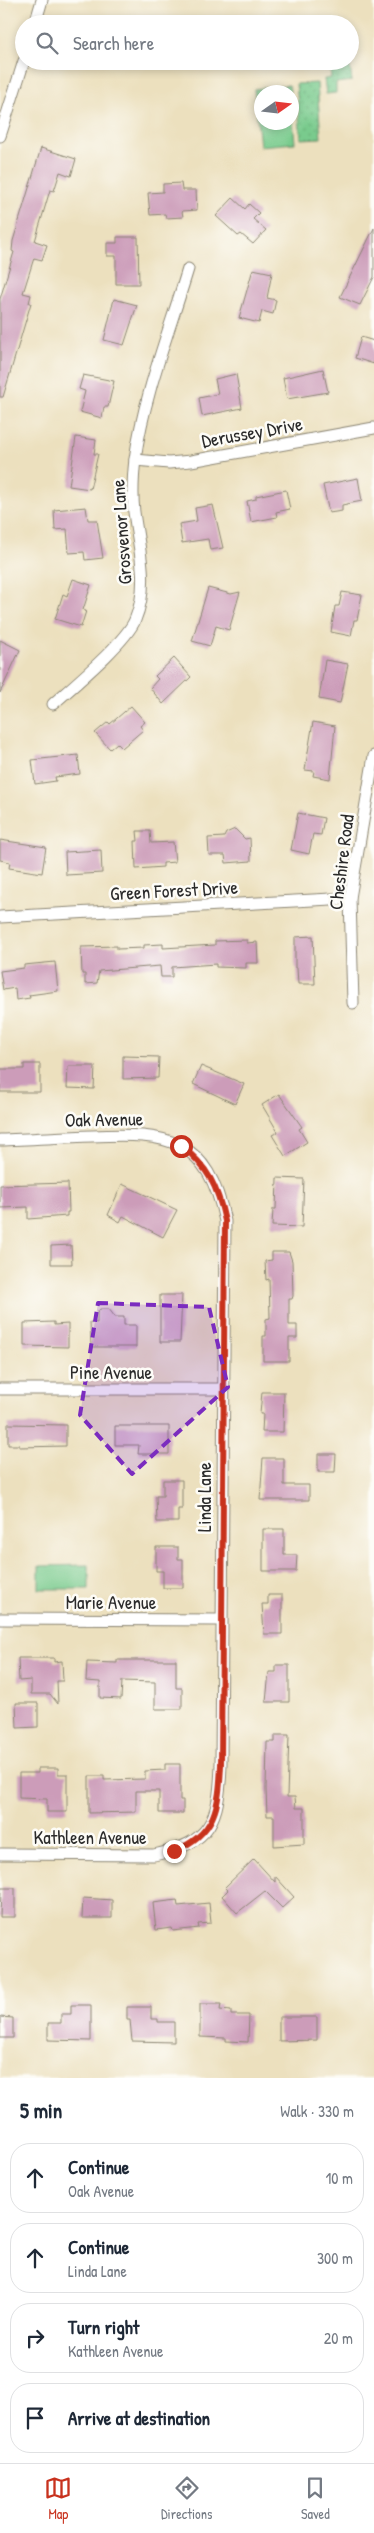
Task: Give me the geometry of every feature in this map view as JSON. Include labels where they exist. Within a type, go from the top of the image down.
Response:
[{"type":"street","points":[[38,15],[42,0]]},
{"type":"street","points":[[0,136],[21,70]]},
{"type":"street","name":"Grosvenor Lane","points":[[53,704],[122,639],[134,623],[141,605],[143,569],[132,492],[135,460],[147,403],[188,270]]},
{"type":"street","name":"Derussey Drive","points":[[135,460],[169,463],[191,461],[374,428]]},
{"type":"street","name":"Cheshire Road","points":[[353,1003],[350,898],[374,756]]},
{"type":"street","name":"Green Forest Drive","points":[[0,917],[350,898]]},
{"type":"street","name":"Oak Avenue","points":[[0,1140],[136,1133],[168,1140],[181,1146],[201,1163]]},
{"type":"street","name":"Linda Lane","points":[[201,1163],[214,1181],[225,1221],[222,1389],[220,1785],[217,1807],[204,1833]]},
{"type":"street","name":"Pine Avenue","points":[[0,1389],[222,1389]]},
{"type":"street","name":"Marie Avenue","points":[[0,1619],[221,1620]]},
{"type":"street","name":"Kathleen Avenue","points":[[0,1854],[154,1855],[190,1844],[204,1833]]},
{"type":"highlighted area","points":[[98,1303],[209,1307],[228,1387],[132,1474],[80,1415]]},
{"type":"green space","points":[[330,70],[350,70],[352,81],[336,83],[336,93],[326,94],[324,79],[331,78]]},
{"type":"green space","points":[[317,83],[321,138],[301,139],[299,85],[296,84]]},
{"type":"green space","points":[[258,130],[294,130],[295,143],[260,146]]},
{"type":"green space","points":[[89,1565],[89,1589],[39,1589],[39,1566]]},
{"type":"building","points":[[41,148],[76,159],[71,176],[60,172],[54,191],[50,190],[35,241],[47,245],[42,260],[34,258],[23,293],[31,295],[29,303],[31,303],[3,397],[0,397],[0,299],[14,252],[12,251],[13,241]]},
{"type":"building","points":[[181,183],[182,190],[196,190],[197,210],[182,211],[183,217],[166,218],[165,214],[150,215],[148,193],[163,192],[163,184]]},
{"type":"building","points":[[233,198],[245,209],[249,204],[259,213],[253,219],[266,230],[253,244],[241,234],[238,236],[216,216]]},
{"type":"building","points":[[374,228],[374,277],[360,305],[340,297]]},
{"type":"building","points":[[117,237],[138,237],[139,284],[116,284],[116,256],[107,256],[107,243],[117,243]]},
{"type":"building","points":[[253,269],[272,273],[267,298],[276,300],[273,314],[262,311],[259,323],[239,318]]},
{"type":"building","points":[[114,299],[137,305],[124,345],[104,340]]},
{"type":"building","points":[[361,337],[374,341],[374,364],[355,358]]},
{"type":"building","points":[[323,369],[328,392],[287,399],[283,378]]},
{"type":"building","points":[[236,374],[242,408],[202,416],[199,398],[218,394],[215,379]]},
{"type":"building","points":[[83,375],[114,381],[108,407],[104,407],[102,418],[80,412],[85,391],[79,389]]},
{"type":"building","points":[[76,437],[96,440],[94,454],[98,454],[90,489],[69,486]]},
{"type":"building","points":[[358,478],[362,501],[342,505],[342,511],[329,513],[323,485]]},
{"type":"building","points":[[286,490],[290,509],[276,512],[277,517],[251,522],[247,501],[256,499],[256,496]]},
{"type":"building","points":[[213,505],[223,548],[210,550],[208,539],[182,543],[179,524],[197,521],[195,508]]},
{"type":"building","points":[[86,507],[88,520],[97,520],[103,558],[85,560],[84,552],[69,553],[67,529],[55,530],[54,510]]},
{"type":"building","points":[[73,579],[91,585],[83,610],[86,611],[81,627],[55,619],[63,594],[67,596]]},
{"type":"building","points":[[208,588],[231,594],[240,592],[229,630],[216,626],[210,646],[192,641]]},
{"type":"building","points":[[342,592],[362,595],[357,620],[354,620],[351,636],[331,632],[335,606],[339,606]]},
{"type":"building","points":[[0,640],[20,650],[0,693]]},
{"type":"building","points":[[174,658],[191,677],[163,704],[150,688],[158,679],[155,676]]},
{"type":"building","points":[[325,660],[348,664],[340,703],[319,699]]},
{"type":"building","points":[[131,706],[145,722],[140,726],[143,730],[122,748],[117,743],[110,749],[95,733],[108,722],[110,724]]},
{"type":"building","points":[[313,722],[335,726],[330,779],[313,776],[314,771],[305,770]]},
{"type":"building","points":[[78,755],[80,774],[55,777],[56,781],[35,784],[32,760]]},
{"type":"building","points":[[298,813],[324,818],[321,835],[313,834],[309,854],[291,850]]},
{"type":"building","points":[[235,829],[245,839],[250,838],[251,861],[226,863],[225,855],[209,855],[208,838],[224,837],[226,833]]},
{"type":"building","points":[[137,831],[150,831],[151,843],[173,842],[175,862],[163,863],[163,867],[136,869],[135,841],[138,841]]},
{"type":"building","points":[[0,840],[46,847],[42,873],[9,868],[10,862],[0,860]]},
{"type":"building","points":[[101,850],[102,873],[66,875],[65,852]]},
{"type":"building","points":[[313,936],[315,984],[298,984],[297,968],[295,968],[295,937]]},
{"type":"building","points":[[247,940],[247,943],[257,942],[258,963],[246,963],[246,968],[216,967],[216,964],[172,967],[172,977],[161,977],[160,966],[99,971],[97,983],[85,984],[85,974],[82,974],[81,947],[117,946],[117,949],[144,948],[144,945],[163,944],[163,948],[215,945],[215,941]]},
{"type":"building","points":[[55,962],[58,991],[29,995],[30,998],[16,1000],[15,988],[3,990],[0,971],[24,968],[24,965]]},
{"type":"building","points":[[123,1056],[159,1057],[158,1078],[123,1079]]},
{"type":"building","points":[[24,1064],[40,1064],[40,1092],[0,1092],[0,1069],[24,1069]]},
{"type":"building","points":[[68,1066],[95,1066],[94,1089],[67,1088]]},
{"type":"building","points":[[201,1066],[244,1084],[235,1104],[193,1084]]},
{"type":"building","points":[[279,1094],[302,1127],[299,1129],[307,1142],[285,1156],[272,1135],[278,1132],[262,1105]]},
{"type":"building","points":[[277,1178],[304,1179],[302,1227],[272,1226],[273,1209],[276,1209]]},
{"type":"building","points":[[68,1183],[69,1212],[67,1212],[67,1216],[28,1219],[28,1207],[0,1208],[0,1185]]},
{"type":"building","points":[[122,1184],[177,1210],[163,1237],[123,1216],[120,1222],[108,1215]]},
{"type":"building","points":[[71,1245],[72,1264],[51,1264],[51,1246]]},
{"type":"building","points":[[272,1252],[289,1252],[292,1261],[293,1296],[292,1299],[289,1299],[289,1325],[297,1325],[297,1338],[289,1338],[289,1361],[263,1361],[263,1336],[266,1336],[266,1319],[270,1318],[269,1279],[266,1280],[265,1261],[272,1260]]},
{"type":"building","points":[[160,1295],[182,1295],[180,1342],[160,1342]]},
{"type":"building","points":[[100,1309],[109,1309],[115,1317],[124,1317],[124,1325],[136,1325],[136,1347],[91,1347],[90,1322],[97,1323],[97,1313]]},
{"type":"building","points":[[54,1322],[54,1325],[68,1324],[68,1347],[24,1346],[24,1323]]},
{"type":"building","points":[[262,1392],[284,1392],[283,1432],[262,1432],[263,1414],[260,1414]]},
{"type":"building","points":[[8,1424],[66,1425],[66,1446],[19,1447],[19,1445],[8,1445]]},
{"type":"building","points":[[115,1426],[169,1426],[169,1454],[138,1454],[139,1445],[115,1445]]},
{"type":"building","points":[[318,1454],[336,1454],[335,1472],[318,1472]]},
{"type":"building","points":[[263,1458],[284,1458],[284,1485],[309,1485],[309,1500],[260,1500]]},
{"type":"building","points":[[163,1480],[182,1480],[182,1509],[178,1509],[178,1522],[157,1522],[156,1496],[163,1496]]},
{"type":"building","points":[[263,1529],[284,1529],[284,1555],[297,1555],[296,1571],[263,1571]]},
{"type":"building","points":[[156,1547],[178,1547],[178,1559],[183,1559],[183,1588],[163,1588],[163,1571],[156,1571]]},
{"type":"building","points":[[268,1595],[282,1595],[282,1634],[264,1634],[262,1604],[268,1604]]},
{"type":"building","points":[[18,1658],[54,1658],[54,1662],[62,1661],[63,1681],[57,1681],[58,1704],[50,1694],[31,1694],[31,1680],[19,1681]]},
{"type":"building","points":[[117,1660],[176,1660],[176,1688],[182,1688],[182,1709],[155,1709],[155,1682],[122,1681],[121,1699],[100,1698],[100,1682],[86,1681],[87,1662],[117,1663]]},
{"type":"building","points":[[276,1665],[289,1665],[289,1702],[266,1702],[269,1672],[276,1672]]},
{"type":"building","points":[[16,1703],[38,1703],[38,1727],[17,1728]]},
{"type":"building","points":[[275,1735],[289,1735],[287,1797],[295,1797],[296,1808],[304,1808],[304,1844],[274,1846],[274,1816],[267,1816],[266,1789],[267,1742],[275,1742]]},
{"type":"building","points":[[165,1764],[180,1764],[180,1800],[183,1800],[183,1813],[159,1813],[159,1791],[136,1791],[136,1812],[89,1813],[89,1776],[104,1776],[104,1780],[145,1779],[145,1771],[165,1770]]},
{"type":"building","points":[[38,1768],[58,1768],[58,1774],[67,1774],[67,1812],[47,1812],[47,1799],[19,1798],[19,1773],[38,1773]]},
{"type":"building","points":[[254,1859],[275,1882],[275,1876],[294,1897],[282,1908],[265,1891],[237,1913],[222,1896],[228,1890],[225,1887]]},
{"type":"building","points":[[1,1888],[15,1888],[15,1917],[0,1917]]},
{"type":"building","points":[[83,1898],[112,1900],[112,1918],[82,1918]]},
{"type":"building","points":[[177,1900],[178,1906],[209,1903],[211,1923],[198,1924],[199,1928],[173,1931],[172,1928],[156,1930],[153,1903]]},
{"type":"building","points":[[200,2004],[221,2004],[220,2010],[231,2011],[231,2015],[249,2015],[248,2042],[226,2041],[226,2038],[200,2037]]},
{"type":"building","points":[[71,2005],[91,2005],[91,2041],[48,2040],[48,2023],[61,2023],[61,2014],[71,2014]]},
{"type":"building","points":[[127,2007],[151,2007],[151,2019],[158,2019],[158,2022],[174,2022],[174,2042],[132,2041],[130,2020],[127,2020]]},
{"type":"building","points":[[0,2017],[13,2018],[13,2038],[0,2038]]},
{"type":"building","points":[[279,2017],[317,2017],[317,2040],[279,2041]]},
{"type":"route","points":[[174,1851],[190,1844],[204,1833],[211,1822],[217,1807],[221,1765],[222,1395],[225,1221],[220,1197],[214,1181],[194,1155],[181,1146]]}]
